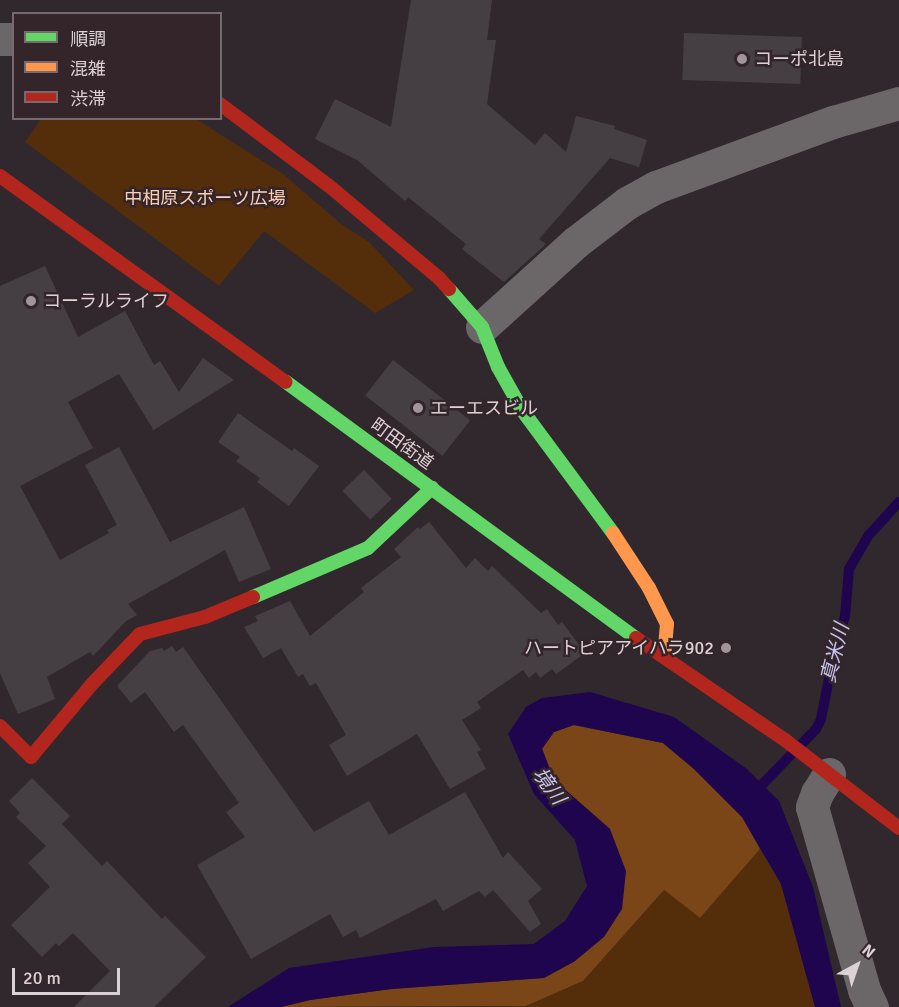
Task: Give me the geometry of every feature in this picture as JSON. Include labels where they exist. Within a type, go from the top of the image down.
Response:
[{"type":"street","points":[[482,327],[576,242],[627,203],[656,187],[833,122],[899,103]]},
{"type":"street","points":[[222,105],[328,184],[431,271],[482,327],[498,367],[522,410],[577,487],[620,540],[649,588],[667,624],[664,657]]},
{"type":"street","name":"町田街道","points":[[0,176],[432,488],[547,575],[785,740],[821,768]]},
{"type":"street","points":[[0,726],[31,757],[92,684],[140,634],[205,617],[368,548],[432,488]]},
{"type":"street","points":[[872,1007],[864,990],[812,807],[821,768],[899,828]]},
{"type":"green space","name":"中相原スポーツ広場","points":[[40,120],[198,120],[283,174],[341,224],[369,242],[414,290],[375,313],[264,231],[219,286],[25,142]]},
{"type":"green space","points":[[760,849],[781,884],[815,1007],[466,1007],[526,1006],[583,981],[664,890],[700,918]]},
{"type":"shaded area","points":[[574,725],[663,743],[694,769],[742,817],[760,849],[700,918],[664,890],[583,981],[526,1006],[281,1007],[310,1000],[391,989],[544,978],[575,961],[610,829],[554,780],[542,748],[554,732]]},
{"type":"water","name":"境川","points":[[590,692],[674,717],[747,769],[779,801],[813,887],[841,1007],[815,1007],[781,884],[742,817],[694,769],[663,743],[574,725],[554,732],[542,749],[554,780],[610,829],[626,871],[622,909],[604,937],[575,961],[544,978],[391,989],[310,1000],[281,1007],[228,1007],[289,968],[434,947],[534,944],[565,921],[587,886],[575,840],[534,794],[508,734],[526,707],[542,698]]},
{"type":"building","points":[[411,0],[492,0],[487,40],[496,40],[487,104],[535,145],[545,133],[566,152],[576,116],[615,126],[614,129],[647,140],[639,167],[610,158],[539,239],[546,244],[504,282],[462,249],[466,244],[408,197],[405,201],[357,160],[315,139],[335,99],[391,127]]},
{"type":"building","name":"コーポ北島","points":[[684,33],[802,37],[800,84],[682,80]]},
{"type":"building","points":[[45,266],[78,337],[125,311],[154,365],[160,361],[179,392],[203,358],[234,380],[152,431],[153,429],[119,374],[68,402],[93,448],[20,486],[60,560],[109,533],[107,530],[117,525],[85,465],[119,447],[170,542],[244,507],[271,569],[239,582],[225,550],[128,604],[137,615],[126,621],[93,656],[90,652],[47,677],[55,699],[18,714],[0,673],[0,286]]},
{"type":"building","name":"エーエスビル","points":[[393,360],[470,420],[443,456],[365,395]]},
{"type":"building","points":[[238,413],[292,451],[294,448],[319,466],[289,506],[257,482],[260,478],[236,461],[240,457],[218,442]]},
{"type":"building","points":[[364,470],[392,499],[370,520],[342,491]]},
{"type":"building","points":[[429,522],[466,568],[475,558],[488,571],[492,566],[541,613],[547,609],[558,625],[562,622],[585,653],[556,674],[552,669],[540,678],[536,672],[529,678],[523,670],[477,702],[481,708],[462,720],[481,750],[477,752],[486,769],[450,789],[417,734],[347,776],[329,745],[346,735],[316,683],[310,686],[303,674],[298,677],[281,648],[263,658],[244,627],[258,621],[255,616],[290,601],[310,636],[364,592],[361,588],[401,557],[394,549],[418,527],[420,529]]},
{"type":"building","points":[[172,646],[176,652],[183,647],[314,832],[369,801],[389,835],[465,792],[503,858],[508,852],[542,889],[528,901],[541,924],[530,932],[493,890],[485,897],[479,891],[443,911],[436,899],[360,938],[356,930],[343,937],[330,914],[251,959],[197,865],[245,837],[226,812],[239,803],[183,725],[174,732],[145,692],[131,703],[117,686],[150,651],[162,648],[164,651]]},
{"type":"building","points":[[32,778],[70,816],[62,824],[102,866],[107,861],[162,919],[165,916],[206,957],[154,1007],[74,1007],[110,971],[73,933],[59,946],[56,943],[42,957],[11,925],[50,887],[28,863],[46,846],[16,817],[20,813],[9,801]]},
{"type":"waterway","name":"真米川","points":[[753,794],[816,729],[821,719],[833,658],[845,616],[849,569],[869,535],[899,502]]},
{"type":"traffic: fast","points":[[449,289],[482,327],[498,367],[522,410],[613,533]]},
{"type":"traffic: fast","points":[[286,382],[636,638]]},
{"type":"traffic: fast","points":[[253,597],[368,548],[432,488]]},
{"type":"traffic: slow","points":[[613,533],[649,588],[667,624],[664,657]]},
{"type":"traffic: jam","points":[[222,106],[328,185],[439,278],[449,289]]},
{"type":"traffic: jam","points":[[0,176],[286,382]]},
{"type":"traffic: jam","points":[[0,726],[31,757],[92,684],[140,634],[205,617],[253,597]]},
{"type":"traffic: jam","points":[[636,638],[785,740],[899,828]]},
{"type":"place","name":"コーポ北島","points":[[742,59]]},
{"type":"place","name":"コーラルライフ","points":[[31,301]]},
{"type":"place","name":"エーエスビル","points":[[418,408]]},
{"type":"place","name":"ハートピアアイハラ902","points":[[726,648]]}]
